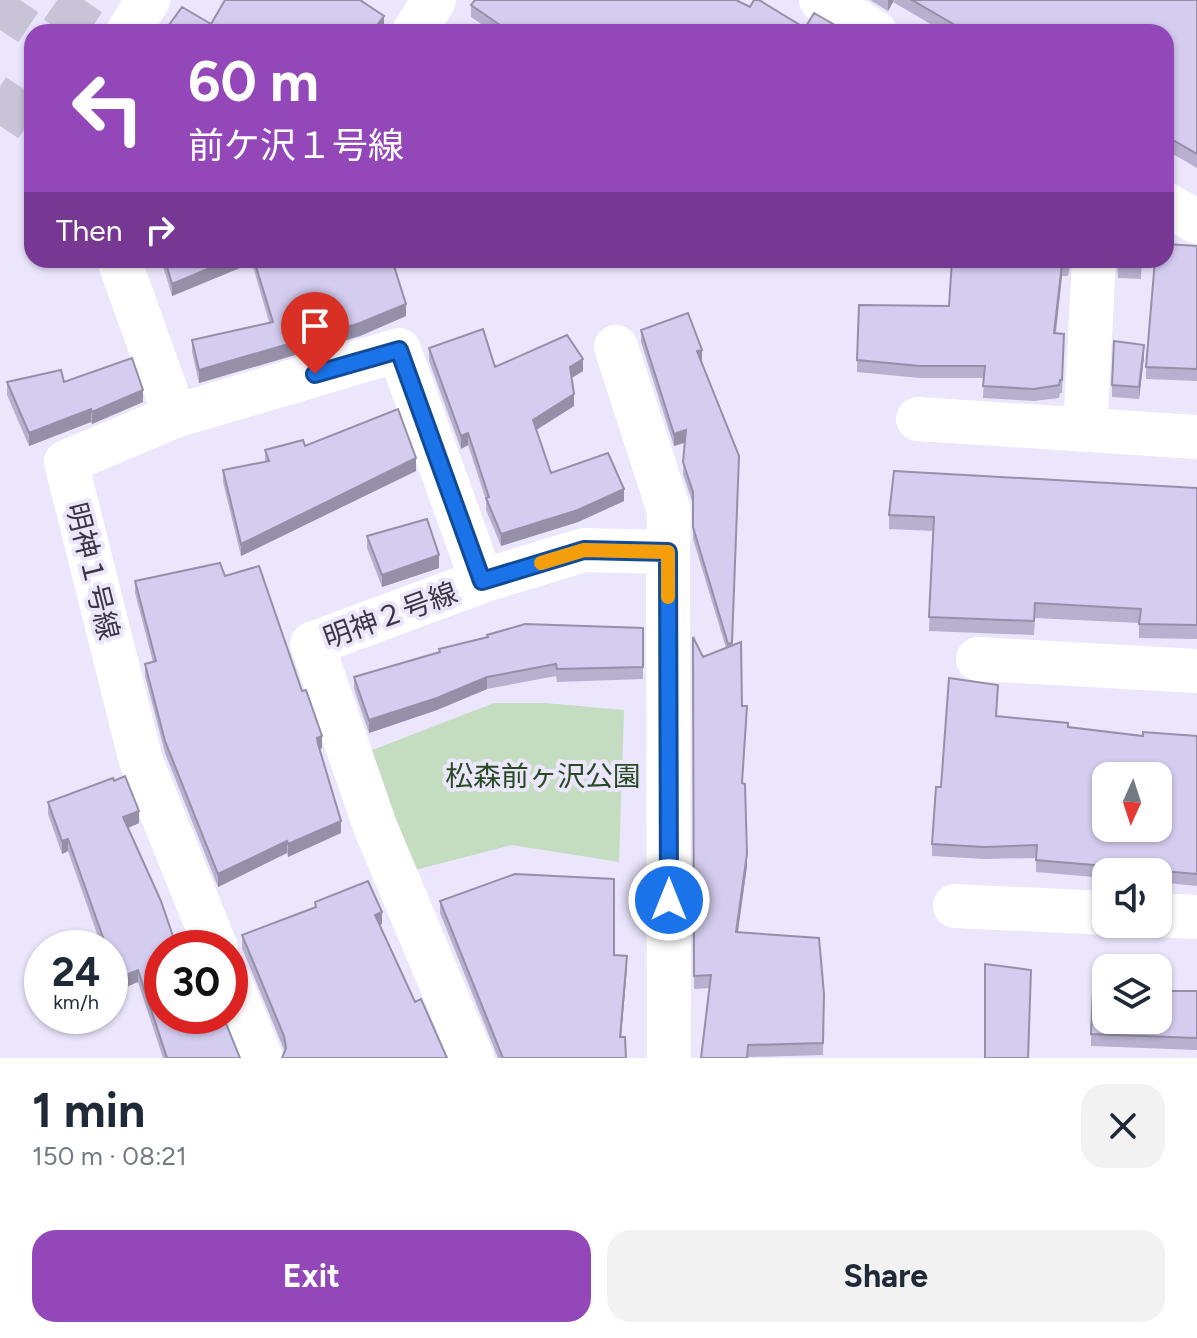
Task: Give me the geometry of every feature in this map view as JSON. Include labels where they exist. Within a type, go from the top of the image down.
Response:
[{"type":"street","points":[[133,24],[148,0]]},
{"type":"street","points":[[420,24],[434,0]]},
{"type":"street","points":[[821,0],[862,24]]},
{"type":"street","points":[[1174,209],[1197,222]]},
{"type":"street","points":[[122,268],[175,416]]},
{"type":"street","points":[[1085,430],[1094,268]]},
{"type":"street","points":[[616,347],[669,511],[669,1058]]},
{"type":"street","name":"明神２号線","points":[[175,416],[399,350],[482,581],[312,644],[375,826],[472,1058]]},
{"type":"street","name":"明神１号線","points":[[175,416],[66,462],[141,761],[209,930]]},
{"type":"street","points":[[918,419],[1197,437]]},
{"type":"street","points":[[482,581],[584,550],[668,552]]},
{"type":"street","points":[[978,659],[1197,671]]},
{"type":"street","points":[[955,906],[1092,912]]},
{"type":"street","points":[[1172,916],[1197,917]]},
{"type":"street","points":[[248,1026],[261,1058]]},
{"type":"green space","name":"松森前ヶ沢公園","points":[[494,703],[545,703],[624,710],[619,862],[512,845],[411,871],[370,751]]},
{"type":"building","points":[[225,0],[360,0],[384,16],[378,24],[211,24]]},
{"type":"building","points":[[475,0],[736,0],[750,7],[754,0],[759,0],[798,24],[498,24],[471,5]]},
{"type":"building","points":[[912,0],[1197,0],[1197,154],[1174,141],[1174,24],[953,24]]},
{"type":"building","points":[[182,7],[211,24],[170,24]]},
{"type":"building","points":[[814,13],[833,24],[807,24]]},
{"type":"building","points":[[1174,245],[1197,246],[1197,369],[1146,367],[1154,268],[1174,268]]},
{"type":"building","points":[[167,268],[210,268],[172,284]]},
{"type":"building","points":[[256,268],[395,268],[406,304],[360,323],[199,370],[192,340],[273,322]]},
{"type":"building","points":[[951,268],[1062,268],[1054,333],[1064,334],[1062,380],[1059,385],[1034,389],[983,386],[985,366],[920,366],[857,360],[859,305],[949,306]]},
{"type":"building","points":[[688,313],[702,350],[697,351],[739,456],[732,643],[728,644],[693,527],[693,492],[683,462],[686,430],[674,434],[641,330]]},
{"type":"building","points":[[483,329],[495,367],[567,335],[583,359],[570,367],[574,394],[533,420],[551,473],[608,453],[624,489],[578,510],[501,534],[486,498],[489,497],[468,433],[461,436],[429,348]]},
{"type":"building","points":[[1114,341],[1144,345],[1139,387],[1112,385]]},
{"type":"building","points":[[132,358],[143,390],[92,412],[91,409],[29,433],[7,382],[61,370],[64,382]]},
{"type":"building","points":[[398,409],[416,458],[241,544],[223,470],[269,461],[265,450],[303,440],[305,446]]},
{"type":"building","points":[[894,471],[1197,488],[1197,625],[1139,624],[1141,609],[1035,603],[1034,621],[929,617],[934,517],[889,515]]},
{"type":"building","points":[[427,519],[439,555],[382,575],[367,536]]},
{"type":"building","points":[[220,563],[225,576],[259,566],[302,691],[306,690],[322,736],[317,738],[318,744],[341,821],[288,844],[287,841],[218,874],[165,741],[145,664],[156,661],[135,581]]},
{"type":"building","points":[[525,624],[643,628],[643,667],[557,669],[556,664],[487,677],[437,698],[369,720],[354,677]]},
{"type":"building","points":[[693,637],[703,657],[741,642],[742,706],[747,706],[742,783],[745,784],[747,854],[736,932],[819,938],[824,994],[823,1043],[748,1045],[747,1058],[701,1058],[711,975],[694,976]]},
{"type":"building","points":[[949,678],[998,685],[996,716],[1068,723],[1068,727],[1143,736],[1143,732],[1197,736],[1197,874],[1172,872],[1172,858],[1092,858],[1092,865],[1036,860],[1037,845],[985,847],[932,844],[936,787],[941,787]]},
{"type":"building","points":[[125,776],[139,811],[123,817],[171,930],[144,930],[144,988],[138,970],[128,974],[128,930],[101,930],[68,839],[62,841],[48,802],[113,778],[114,781]]},
{"type":"building","points":[[515,874],[614,879],[614,955],[627,956],[620,1037],[625,1037],[626,1058],[503,1058],[440,901]]},
{"type":"building","points":[[368,881],[382,912],[375,915],[415,1002],[421,999],[447,1058],[282,1058],[286,1048],[284,1036],[248,949],[248,933],[316,907],[315,902]]},
{"type":"building","points":[[985,964],[1031,970],[1028,1058],[985,1058]]},
{"type":"building","points":[[1172,991],[1197,991],[1197,1038],[1091,1034],[1092,1012],[1092,1034],[1172,1034]]},
{"type":"building","points":[[159,1034],[230,1034],[240,1058],[167,1058]]},
{"type":"tunnel","points":[[0,30],[20,0]]},
{"type":"tunnel","points":[[68,24],[84,0]]},
{"type":"tunnel","points":[[0,126],[24,90]]},
{"type":"slow traffic","points":[[541,563],[584,550],[668,552],[668,597]]},
{"type":"route","points":[[315,374],[399,350],[482,581],[584,550],[668,552],[669,900]]}]
